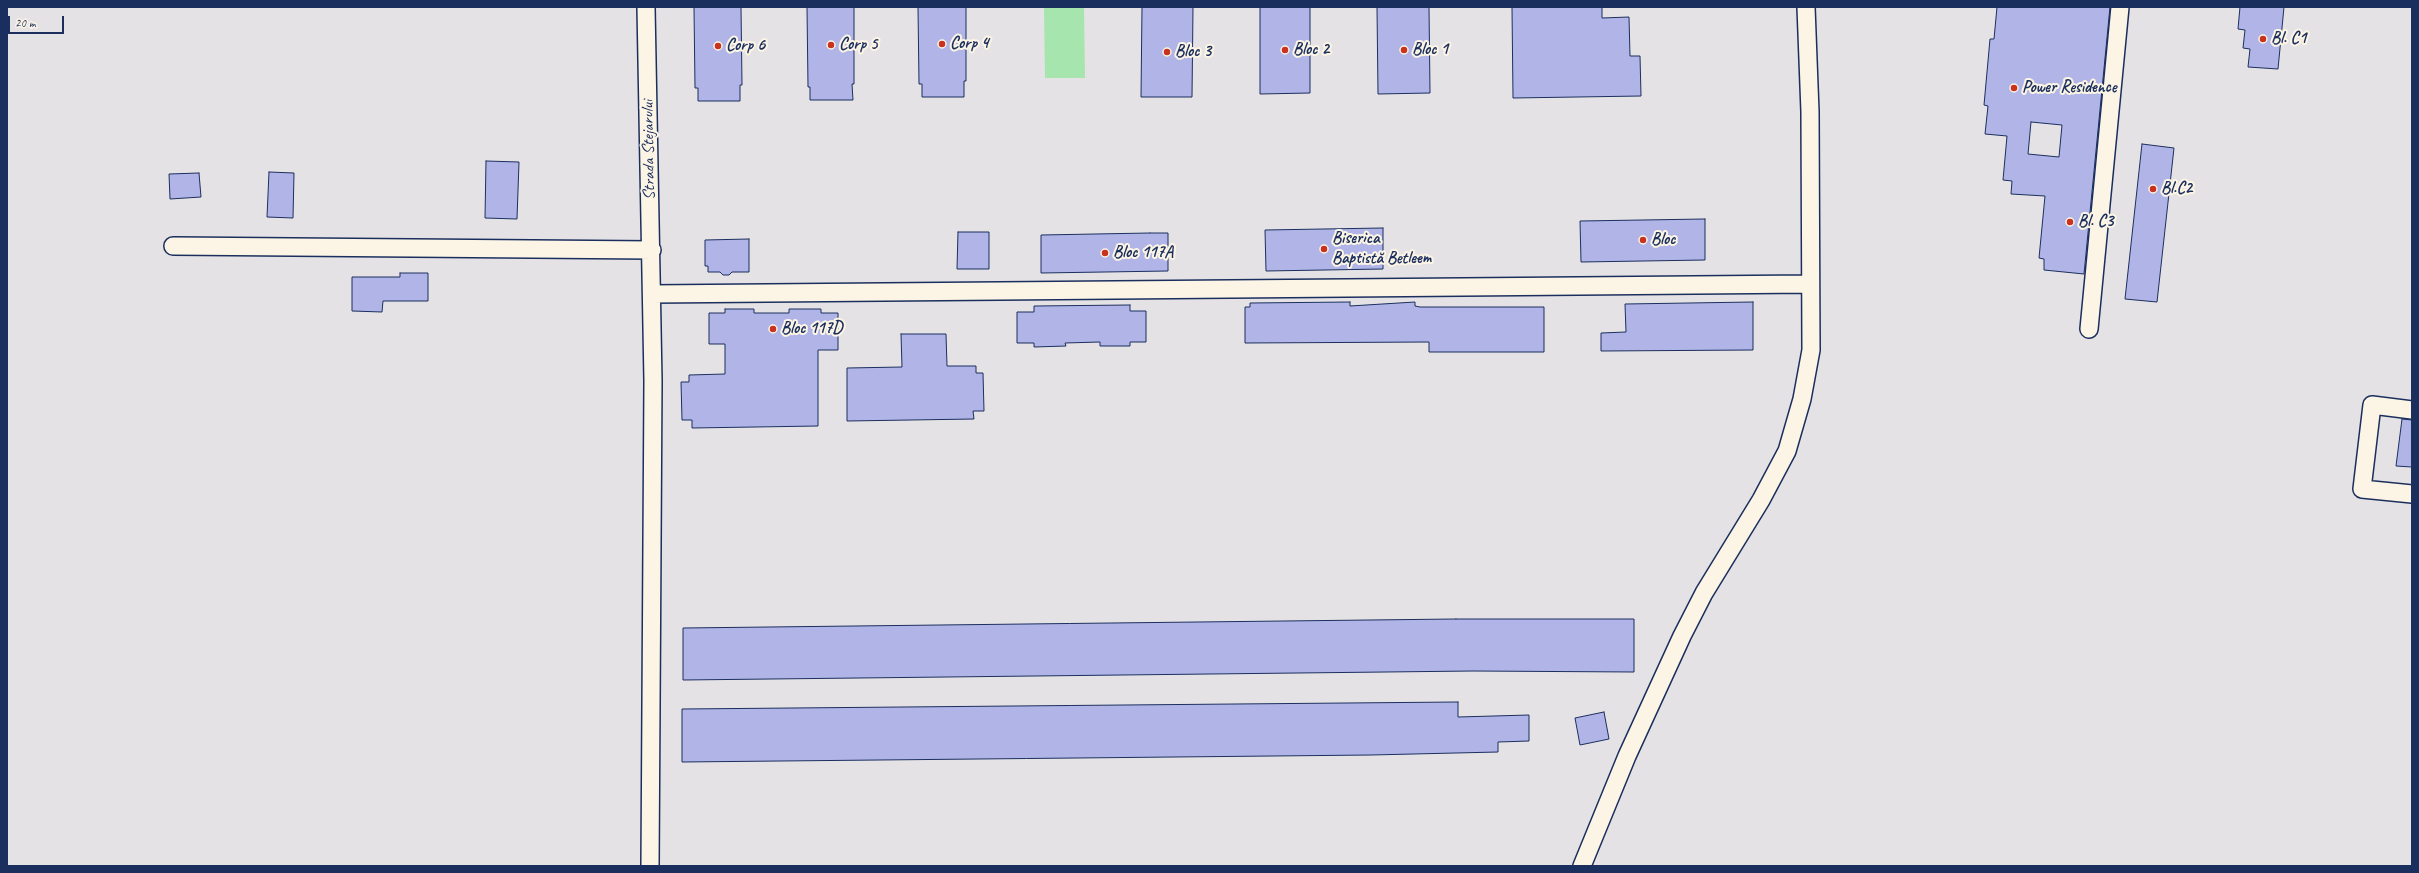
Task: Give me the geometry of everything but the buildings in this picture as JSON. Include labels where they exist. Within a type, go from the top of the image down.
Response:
[{"type":"street","name":"Strada Stejarului","points":[[646,7],[652,250],[652,768],[650,866]]},
{"type":"street","points":[[1582,866],[1627,756],[1682,636],[1704,593],[1761,500],[1787,451],[1802,399],[1811,350],[1810,112],[1806,7]]},
{"type":"street","points":[[2089,329],[2120,7]]},
{"type":"street","points":[[173,246],[652,250]]},
{"type":"street","points":[[652,294],[1810,284]]},
{"type":"street","points":[[2412,410],[2372,405],[2362,489],[2412,494]]},
{"type":"green space","points":[[1044,7],[1084,7],[1085,78],[1045,78]]},
{"type":"place","name":"Bl. C1","points":[[2263,39]]},
{"type":"place","name":"Corp 4","points":[[942,44]]},
{"type":"place","name":"Corp 5","points":[[831,45]]},
{"type":"place","name":"Corp 6","points":[[718,46]]},
{"type":"place","name":"Bloc 2","points":[[1285,50]]},
{"type":"place","name":"Bloc 1","points":[[1404,50]]},
{"type":"place","name":"Bloc 3","points":[[1167,52]]},
{"type":"place","name":"Power Residence","points":[[2014,88]]},
{"type":"place","name":"Bl.C2","points":[[2153,189]]},
{"type":"place","name":"Bl. C3","points":[[2070,222]]},
{"type":"place","name":"Bloc","points":[[1643,240]]},
{"type":"place","name":"Biserica Baptistă Betleem","points":[[1324,249]]},
{"type":"place","name":"Bloc 117A","points":[[1105,253]]},
{"type":"place","name":"Bloc 117D","points":[[773,329]]}]
